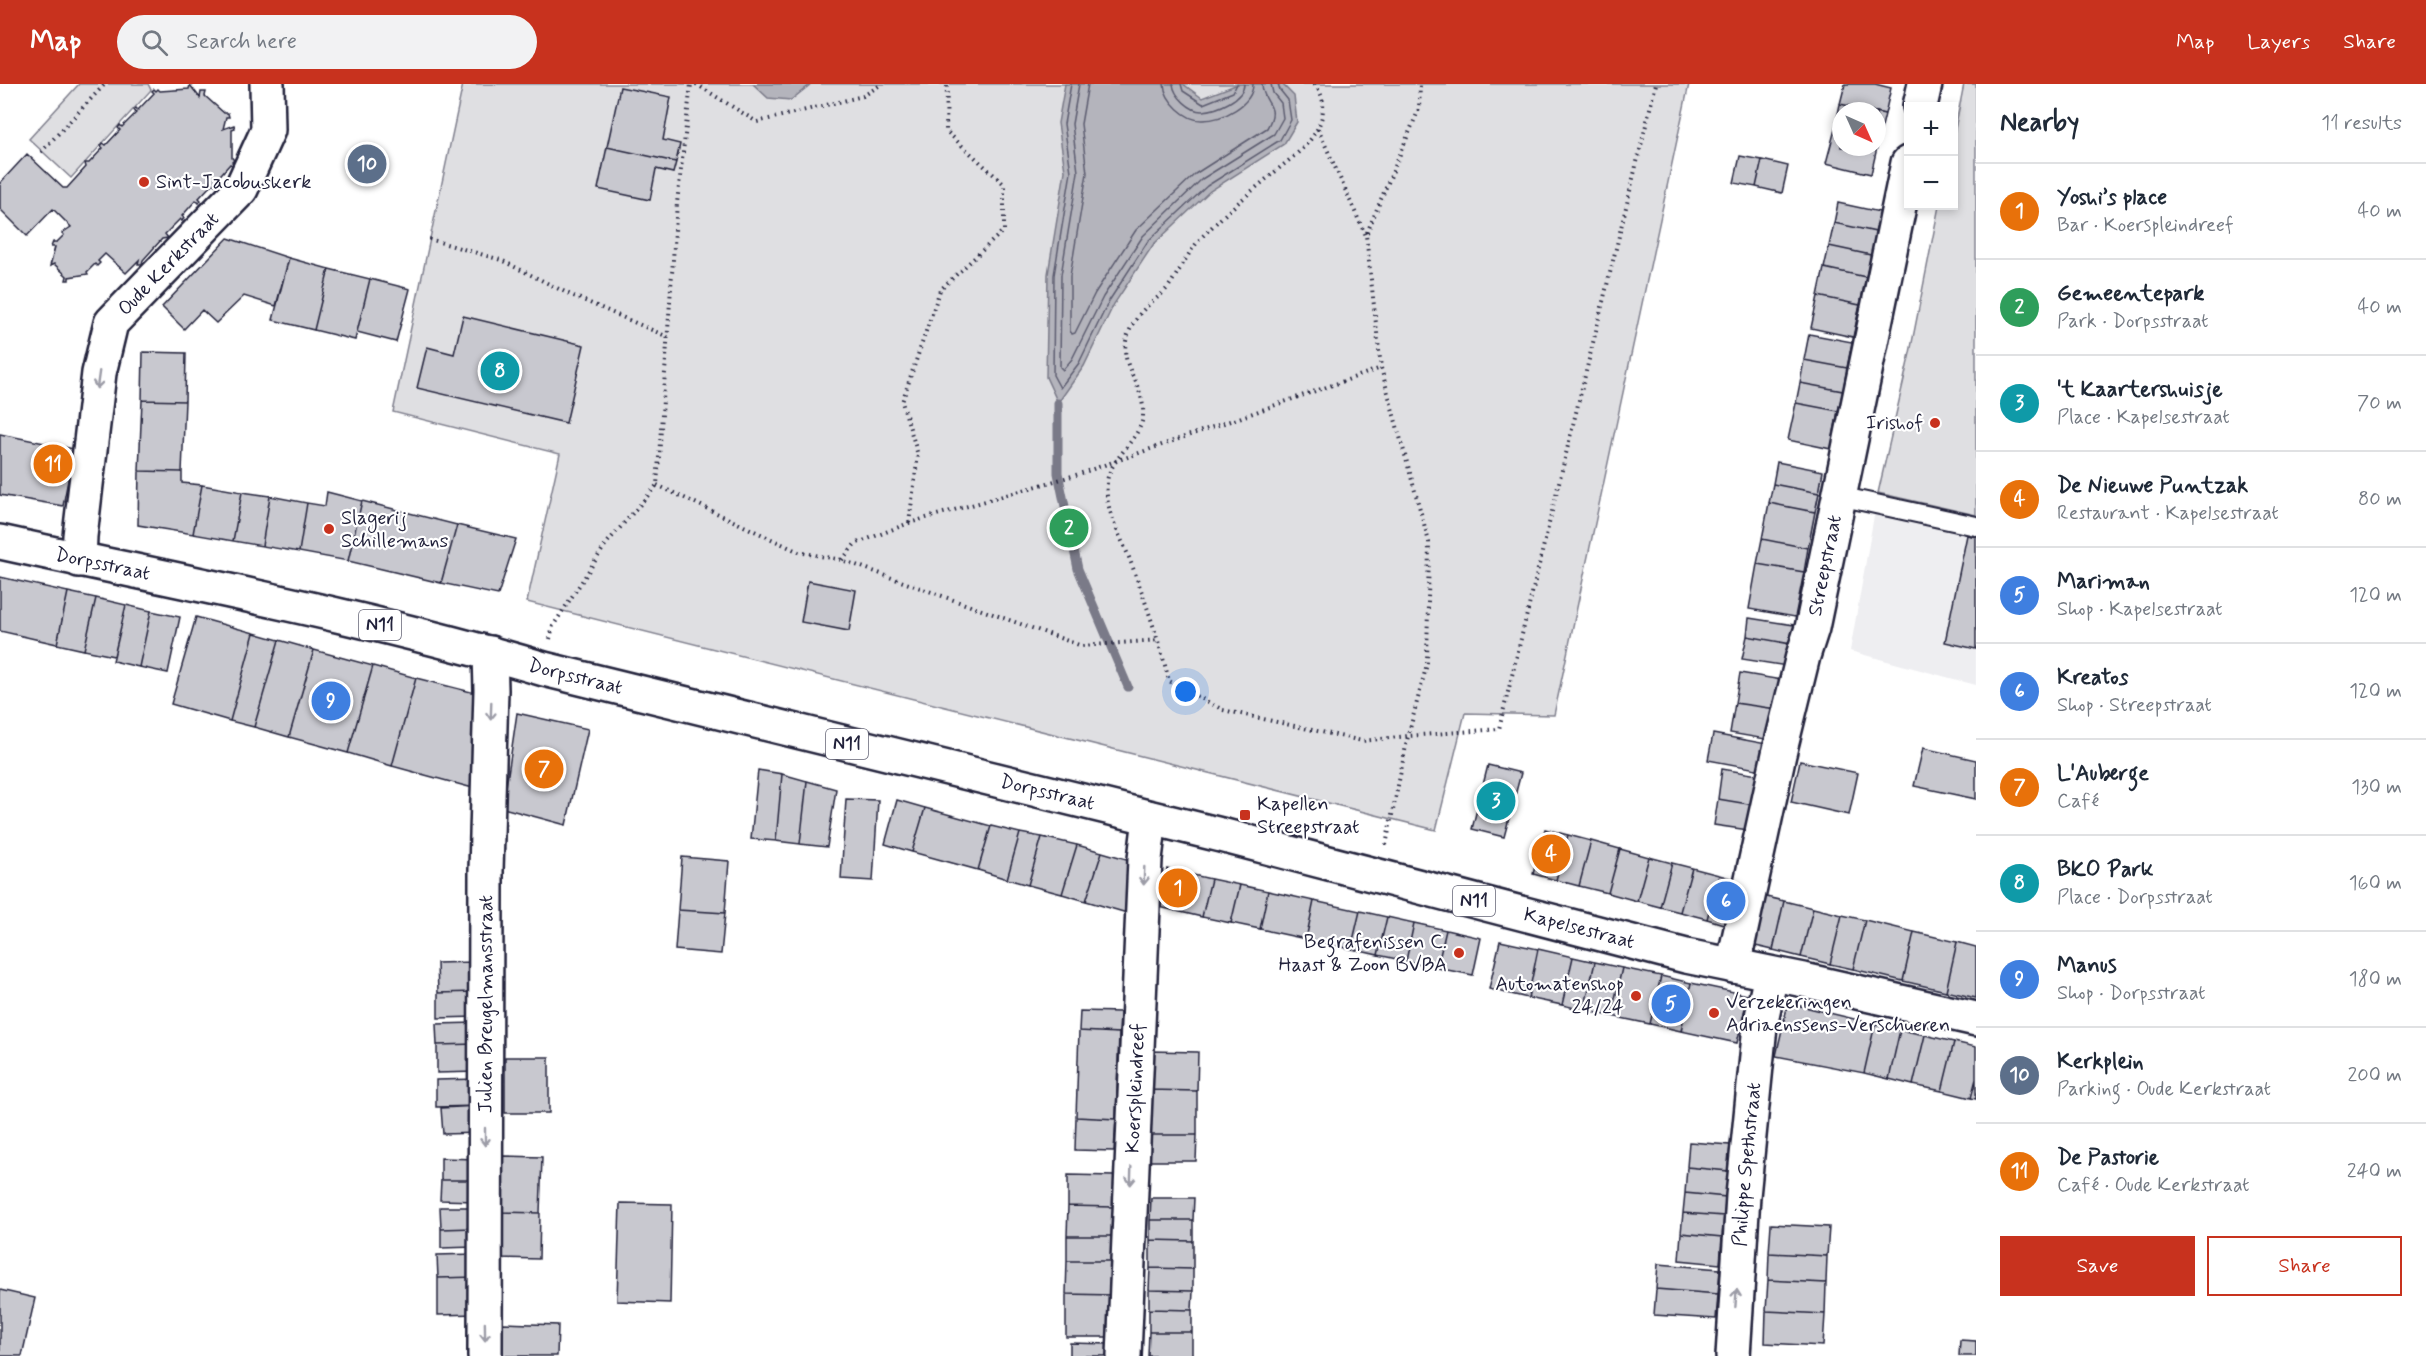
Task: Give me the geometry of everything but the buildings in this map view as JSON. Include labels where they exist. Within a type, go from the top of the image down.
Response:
[{"type":"street","name":"Oude Kerkstraat","points":[[80,560],[80,536],[99,373],[111,323],[241,189],[268,130],[267,84]]},
{"type":"street","points":[[1921,102],[1925,84]]},
{"type":"street","name":"Streepstraat","points":[[1733,966],[1782,743],[1812,628],[1904,182]]},
{"type":"street","name":"Dorpsstraat","points":[[0,542],[353,618],[490,652],[544,669],[1150,818]]},
{"type":"street","name":"Julien Breugelmansstraat","points":[[485,1356],[486,871],[490,652]]},
{"type":"street","name":"Kapelsestraat","points":[[1150,818],[1380,875],[1567,926],[1771,975],[1804,980],[1976,1019]]},
{"type":"street","name":"Koerspleindreef","points":[[1124,1356],[1145,859],[1150,818]]},
{"type":"street","name":"Philippe Spethstraat","points":[[1733,1356],[1745,1173],[1761,1020],[1771,975]]},
{"type":"lane","points":[[1839,496],[1976,526]]},
{"type":"path","points":[[40,152],[105,84]]},
{"type":"path","points":[[544,669],[553,626],[606,544],[657,485],[677,203],[691,84]]},
{"type":"path","points":[[696,84],[757,122],[863,96],[882,84]]},
{"type":"path","points":[[909,523],[918,455],[902,402],[940,290],[1004,230],[1004,184],[946,131],[947,84]]},
{"type":"path","points":[[1314,84],[1320,89],[1325,111],[1315,134],[1298,153],[1203,235],[1168,288],[1137,317],[1125,341],[1125,359],[1140,395],[1143,415],[1140,428],[1116,461],[1106,482],[1112,522],[1129,559],[1159,640],[1170,681],[1223,710],[1362,741],[1499,729],[1656,84]]},
{"type":"path","points":[[1366,235],[1419,109],[1420,84]]},
{"type":"path","points":[[1317,128],[1366,235],[1381,368],[1429,542],[1427,664],[1408,736],[1380,875]]},
{"type":"path","points":[[429,239],[501,260],[569,294],[668,337]]},
{"type":"path","points":[[842,560],[855,544],[909,523],[1046,485],[1381,368]]},
{"type":"path","points":[[657,485],[799,552],[842,560],[1082,646],[1159,640]]},
{"type":"shaded area","points":[[79,84],[148,84],[151,90],[71,178],[29,139]]},
{"type":"shaded area","points":[[463,84],[1689,84],[1554,715],[1465,713],[1436,830],[527,602],[560,454],[393,412]]},
{"type":"shaded area","name":"Irishof","points":[[1964,84],[1976,84],[1976,685],[1850,651],[1878,493],[1910,353],[1938,210],[1958,210],[1958,114]]},
{"type":"shaded area","points":[[1964,84],[1976,84],[1976,515],[1878,493],[1910,353],[1938,210],[1958,210],[1958,114]]},
{"type":"water","points":[[753,84],[811,84],[791,100],[768,98]]},
{"type":"water","points":[[1065,84],[1183,84],[1202,98],[1238,84],[1282,84],[1294,96],[1297,122],[1284,144],[1210,191],[1153,245],[1114,304],[1084,366],[1058,403],[1046,377],[1048,274],[1065,171],[1058,123]]},
{"type":"waterway","points":[[1058,403],[1058,473],[1078,569],[1128,687]]},
{"type":"place","name":"Kerkplein","points":[[367,164]]},
{"type":"place","name":"Sint-Jacobuskerk","points":[[144,182]]},
{"type":"place","name":"BKO Park","points":[[500,371]]},
{"type":"place","name":"Irishof","points":[[1935,423]]},
{"type":"place","name":"De Pastorie","points":[[53,464]]},
{"type":"place","name":"Gemeentepark","points":[[1069,528]]},
{"type":"place","name":"Slagerij Schillemans","points":[[329,529]]},
{"type":"place","name":"Manus","points":[[331,701]]},
{"type":"place","name":"L'Auberge","points":[[544,769]]},
{"type":"place","name":"'t Kaartershuisje","points":[[1496,801]]},
{"type":"place","name":"Kapellen Streepstraat","points":[[1245,815]]},
{"type":"place","name":"De Nieuwe Puntzak","points":[[1551,854]]},
{"type":"place","name":"Yoshi’s place","points":[[1178,888]]},
{"type":"place","name":"Kreatos","points":[[1726,901]]},
{"type":"place","name":"Begrafenissen C. Haast & Zoon BVBA","points":[[1459,953]]},
{"type":"place","name":"Automatenshop 24/24","points":[[1636,996]]},
{"type":"place","name":"Mariman","points":[[1671,1004]]},
{"type":"place","name":"Verzekeringen Adriaenssens-Verschueren","points":[[1714,1013]]}]
